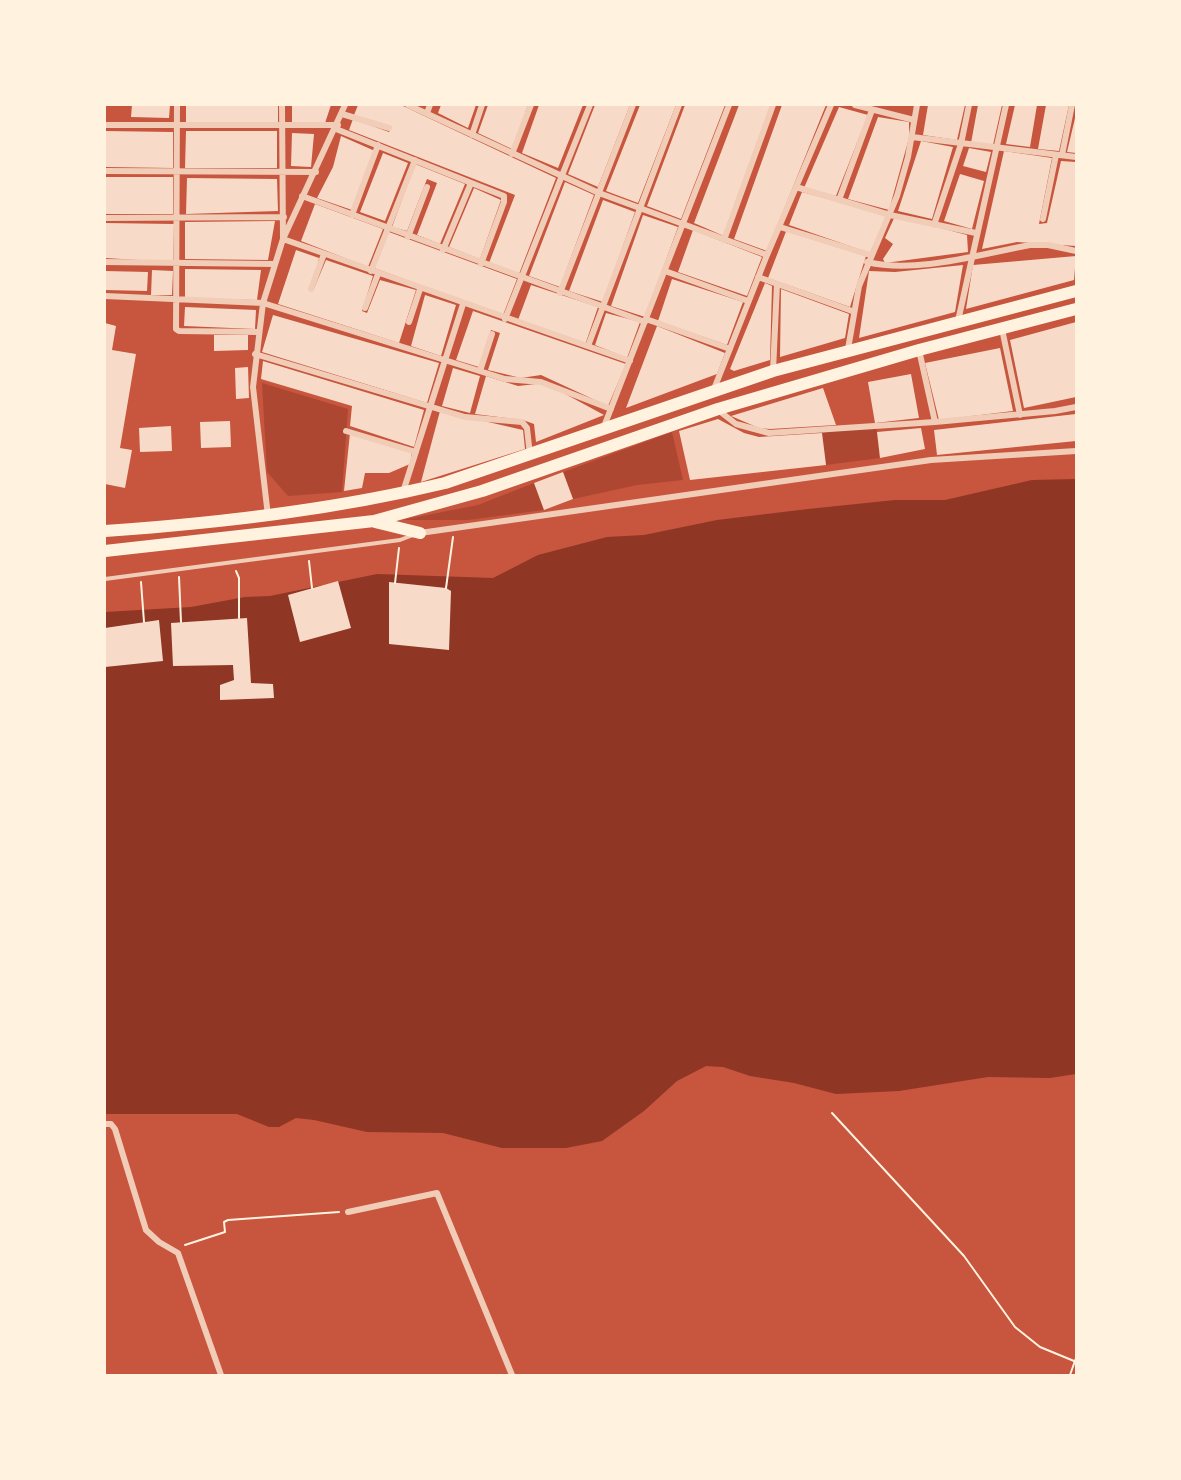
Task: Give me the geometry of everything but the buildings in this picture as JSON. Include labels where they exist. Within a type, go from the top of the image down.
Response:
[{"type":"main road","points":[[105,531],[268,517],[402,494],[477,474],[714,389],[772,371],[848,349],[1076,291]]},
{"type":"main road","points":[[105,551],[374,521],[482,491],[718,410],[919,350],[1076,309]]},
{"type":"main road","points":[[374,521],[420,533]]},
{"type":"street","points":[[177,105],[176,299],[178,331],[258,332]]},
{"type":"street","points":[[282,105],[283,239]]},
{"type":"street","points":[[268,517],[253,387],[255,354],[263,303],[274,264],[292,216],[316,172],[345,105]]},
{"type":"street","points":[[408,105],[599,193],[767,255]]},
{"type":"street","points":[[427,113],[430,105]]},
{"type":"street","points":[[472,135],[482,105]]},
{"type":"street","points":[[513,154],[531,105]]},
{"type":"street","points":[[505,319],[590,105]]},
{"type":"street","points":[[560,293],[633,105]]},
{"type":"street","points":[[588,346],[679,105]]},
{"type":"street","points":[[603,429],[729,105]]},
{"type":"street","points":[[724,240],[773,105]]},
{"type":"street","points":[[714,389],[748,301],[831,105]]},
{"type":"street","points":[[855,105],[914,120]]},
{"type":"street","points":[[848,349],[852,311],[869,258],[890,214],[903,177],[917,105]]},
{"type":"street","points":[[934,225],[961,144],[969,105]]},
{"type":"street","points":[[958,321],[1006,105]]},
{"type":"street","points":[[1043,219],[1072,105]]},
{"type":"street","points":[[839,200],[872,110]]},
{"type":"street","points":[[342,114],[389,128]]},
{"type":"street","points":[[105,125],[282,124],[337,127],[501,195],[505,199],[481,264]]},
{"type":"street","points":[[912,137],[1076,157]]},
{"type":"street","points":[[352,215],[378,145]]},
{"type":"street","points":[[365,308],[388,229],[415,160]]},
{"type":"street","points":[[105,171],[316,172]]},
{"type":"street","points":[[443,250],[471,183]]},
{"type":"street","points":[[408,237],[427,187]]},
{"type":"street","points":[[796,187],[890,214],[976,233]]},
{"type":"street","points":[[302,196],[560,293],[730,349]]},
{"type":"street","points":[[105,218],[292,216]]},
{"type":"street","points":[[780,227],[895,266],[971,256],[1030,245],[1048,245],[1076,250]]},
{"type":"street","points":[[283,239],[374,273],[630,361]]},
{"type":"street","points":[[311,289],[324,254]]},
{"type":"street","points":[[105,262],[274,264]]},
{"type":"street","points":[[664,271],[748,301]]},
{"type":"street","points":[[758,277],[852,311]]},
{"type":"street","points":[[772,371],[777,284]]},
{"type":"street","points":[[409,322],[420,289]]},
{"type":"street","points":[[105,296],[263,303],[480,371],[513,380],[541,382],[611,410]]},
{"type":"street","points":[[402,494],[463,304]]},
{"type":"street","points":[[1002,329],[1020,415]]},
{"type":"street","points":[[480,371],[492,334]]},
{"type":"street","points":[[919,350],[935,422]]},
{"type":"street","points":[[255,354],[482,420],[524,423],[531,455]]},
{"type":"street","points":[[718,410],[736,424],[769,433],[1020,415],[1076,407]]},
{"type":"street","points":[[346,431],[416,452]]},
{"type":"street","points":[[420,533],[454,530],[632,501],[931,460],[1076,451]]},
{"type":"street","points":[[105,1124],[111,1124],[115,1129],[146,1230],[159,1242],[173,1248],[178,1253],[221,1375]]},
{"type":"street","points":[[348,1212],[437,1193],[512,1375]]},
{"type":"lane","points":[[105,579],[400,540],[420,533]]},
{"type":"path","points":[[446,588],[454,530]]},
{"type":"path","points":[[395,583],[400,540]]},
{"type":"path","points":[[309,567],[312,588]]},
{"type":"path","points":[[140,573],[144,622]]},
{"type":"path","points":[[239,578],[239,618]]},
{"type":"path","points":[[181,584],[181,622]]},
{"type":"path","points":[[832,1113],[964,1256],[1015,1327],[1040,1347],[1075,1360],[1071,1375]]},
{"type":"path","points":[[173,1248],[223,1233],[224,1222],[228,1220],[348,1212]]},
{"type":"shaded area","points":[[262,383],[348,409],[342,492],[288,496],[267,472]]},
{"type":"shaded area","points":[[876,425],[880,458],[826,465],[822,433]]},
{"type":"shaded area","points":[[672,432],[683,480],[637,485],[573,499],[563,472]]},
{"type":"shaded area","points":[[1076,479],[1076,1074],[1050,1078],[988,1077],[899,1091],[836,1094],[794,1083],[750,1076],[723,1067],[706,1066],[677,1081],[644,1111],[602,1141],[566,1148],[502,1148],[443,1133],[367,1132],[296,1118],[279,1127],[269,1127],[237,1114],[105,1114],[105,612],[191,607],[245,597],[270,596],[377,574],[493,578],[538,555],[607,537],[644,535],[717,520],[808,509],[895,500],[945,500],[1032,480]]},
{"type":"shaded area","points":[[534,483],[544,510],[468,520],[402,520],[478,505]]}]
